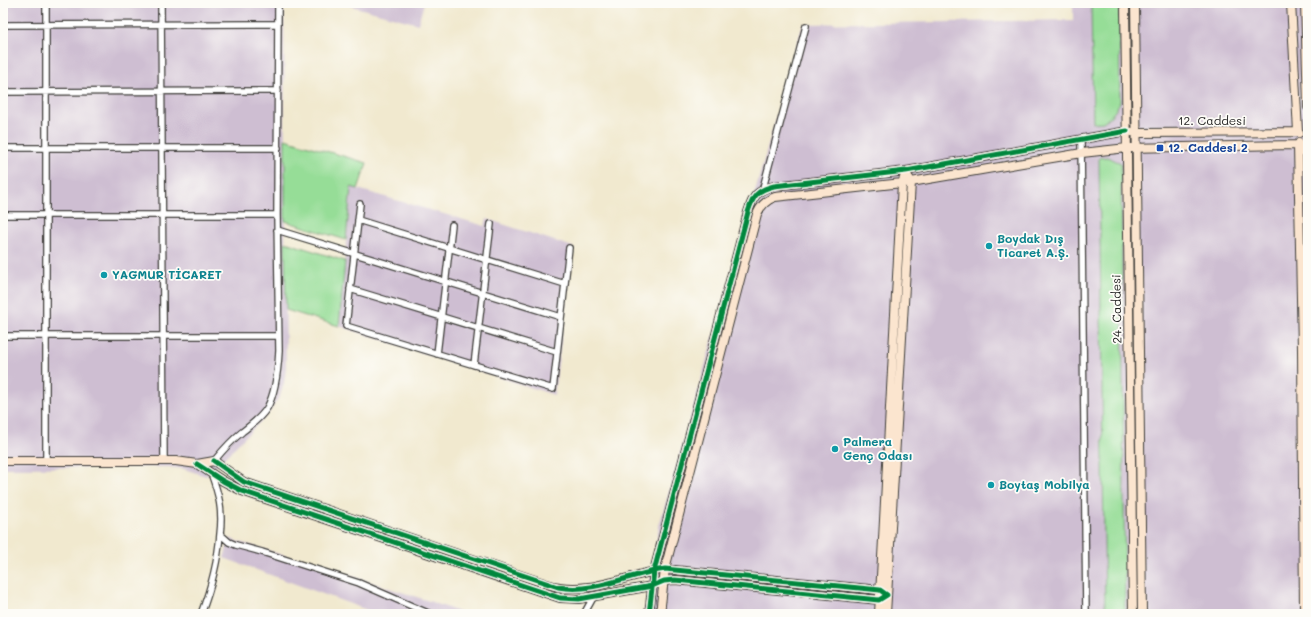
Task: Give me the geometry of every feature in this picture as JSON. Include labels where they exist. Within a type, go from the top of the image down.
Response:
[{"type":"street","points":[[46,3],[46,460]]},
{"type":"street","points":[[162,3],[164,461]]},
{"type":"street","points":[[197,464],[214,460],[234,439],[260,416],[268,405],[277,372],[279,351],[277,230],[278,3]]},
{"type":"street","name":"24. Caddesi","points":[[1125,3],[1133,614]]},
{"type":"street","name":"24. Caddesi","points":[[1135,3],[1142,614]]},
{"type":"street","points":[[1291,3],[1302,133],[1297,137],[1304,144],[1306,485],[1304,614]]},
{"type":"street","points":[[1305,3],[1308,107]]},
{"type":"street","points":[[3,24],[278,24]]},
{"type":"street","points":[[649,614],[654,571],[751,203],[754,196],[763,188],[806,26]]},
{"type":"street","points":[[3,92],[278,91]]},
{"type":"street","name":"12. Caddesi","points":[[763,188],[906,172],[1127,132],[1302,133]]},
{"type":"street","points":[[1081,141],[1086,614]]},
{"type":"street","name":"12. Caddesi","points":[[660,614],[666,569],[757,214],[761,206],[768,200],[775,197],[912,182],[1082,153],[1127,148],[1304,144]]},
{"type":"street","points":[[3,148],[278,148]]},
{"type":"street","points":[[879,614],[879,600],[884,592],[912,182],[906,172]]},
{"type":"street","points":[[886,614],[884,592],[902,183],[906,172]]},
{"type":"street","points":[[360,204],[346,326],[553,389],[570,248]]},
{"type":"street","points":[[3,215],[277,214]]},
{"type":"street","points":[[358,220],[565,284]]},
{"type":"street","points":[[474,365],[491,224]]},
{"type":"street","points":[[437,354],[452,225]]},
{"type":"street","points":[[277,230],[562,317]]},
{"type":"street","points":[[350,289],[557,352]]},
{"type":"street","points":[[3,336],[278,336]]},
{"type":"street","points":[[214,460],[244,482],[552,586],[571,589],[585,588],[666,569],[884,592]]},
{"type":"street","points":[[3,461],[181,461],[197,464],[242,491],[553,596],[573,599],[652,586],[664,581],[675,580],[879,600]]},
{"type":"street","points":[[201,614],[216,566],[222,519],[221,506],[211,473]]},
{"type":"street","points":[[220,534],[236,545],[359,583],[430,614]]},
{"type":"street","points":[[584,614],[594,596]]},
{"type":"shaded area","points":[[3,3],[284,3],[286,367],[284,382],[280,396],[268,414],[206,476],[184,469],[167,467],[3,468]]},
{"type":"shaded area","points":[[340,3],[424,3],[418,24]]},
{"type":"shaded area","points":[[1073,3],[1308,3],[1308,614],[644,614],[659,526],[803,24],[1073,20]]},
{"type":"shaded area","points":[[351,187],[485,226],[487,219],[573,247],[554,395],[339,326]]},
{"type":"shaded area","points":[[230,538],[346,574],[464,614],[378,614],[224,558]]},
{"type":"green space","points":[[1091,3],[1119,3],[1120,102],[1108,119],[1103,122],[1093,123]]},
{"type":"green space","points":[[285,139],[367,163],[358,189],[351,187],[346,240],[285,221]]},
{"type":"green space","points":[[1107,157],[1121,163],[1125,614],[1105,614],[1099,158]]},
{"type":"green space","points":[[285,242],[345,261],[339,326],[286,310]]},
{"type":"cycle path","points":[[649,614],[654,571],[748,212],[756,194],[774,186],[906,171],[1127,131]]},
{"type":"cycle path","points":[[197,464],[223,481],[242,491],[560,598],[579,599],[652,586],[664,581],[675,580],[879,600],[887,595],[880,590],[665,569],[652,571],[598,586],[585,588],[558,587],[244,482],[214,461]]},
{"type":"place","name":"12. Caddesi 2","points":[[1160,148]]},
{"type":"place","name":"Boydak Dış Ticaret A.Ş.","points":[[989,246]]},
{"type":"place","name":"YAGMUR TİCARET","points":[[104,275]]},
{"type":"place","name":"Palmera Genç Odası","points":[[835,449]]},
{"type":"place","name":"Boytaş Mobilya","points":[[991,485]]}]
